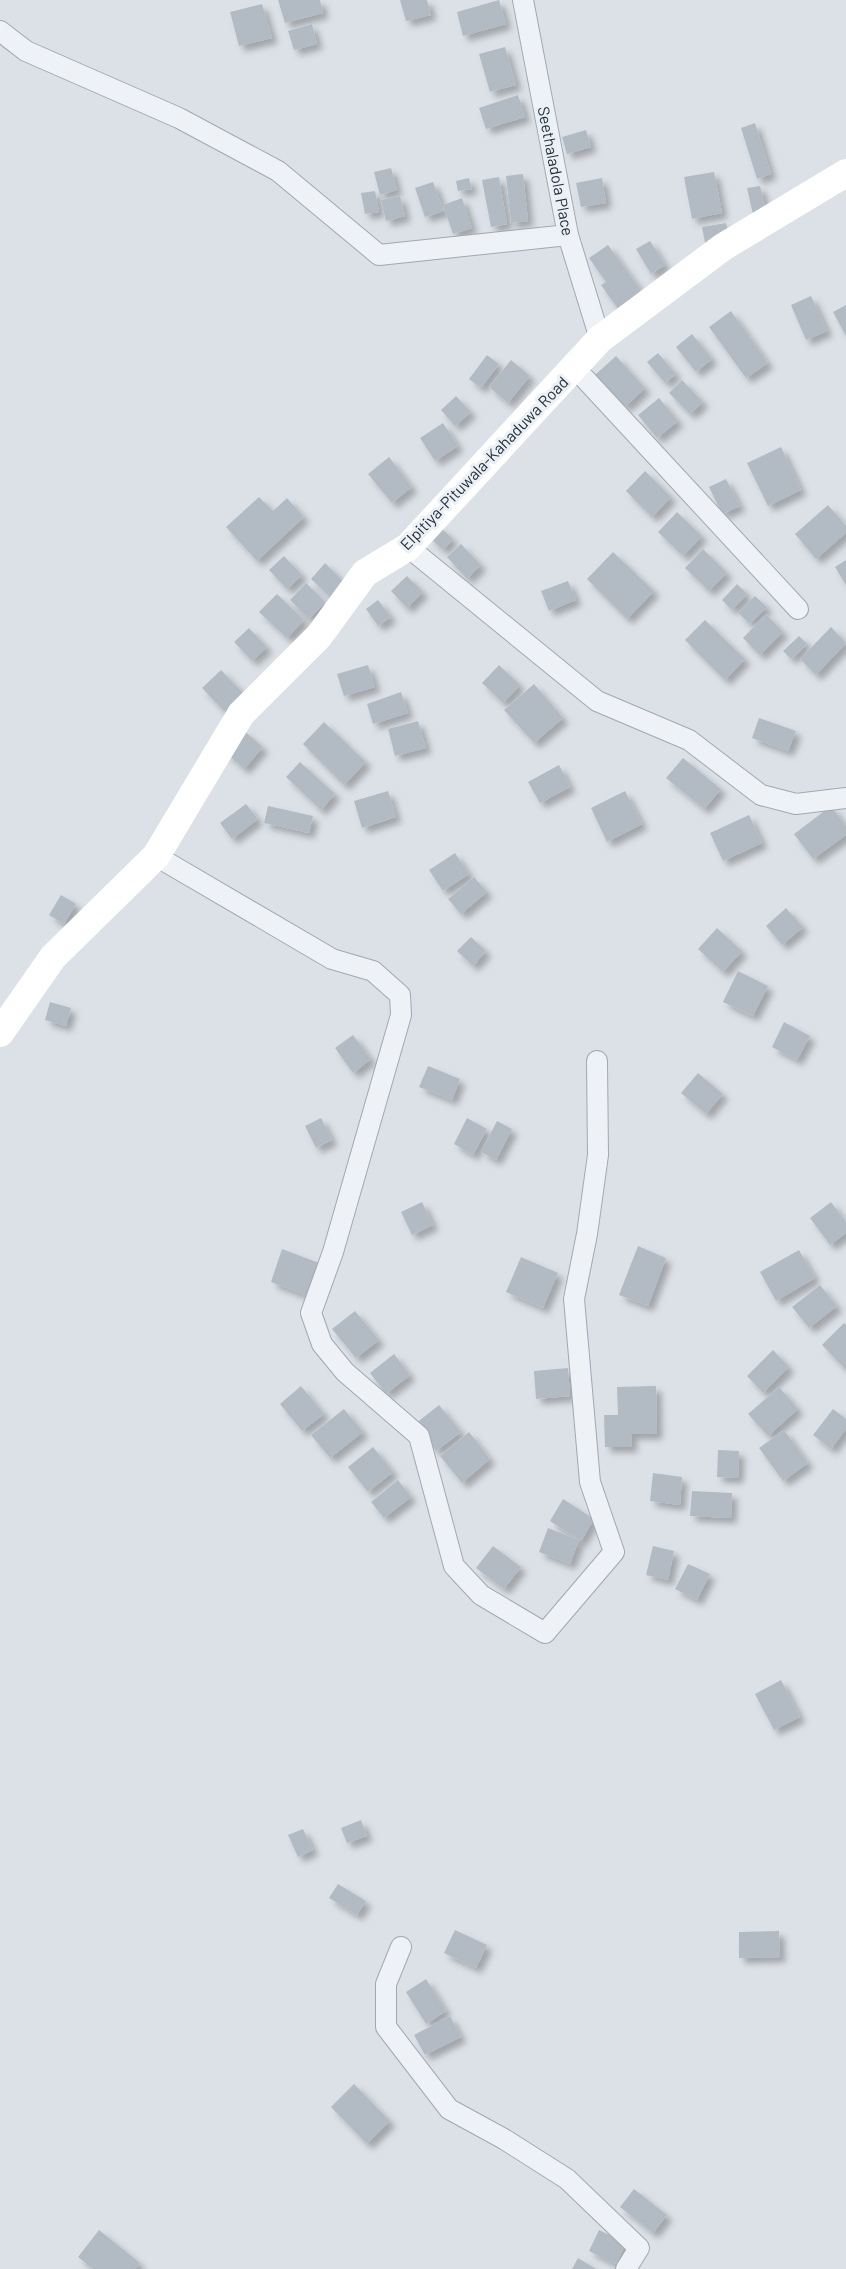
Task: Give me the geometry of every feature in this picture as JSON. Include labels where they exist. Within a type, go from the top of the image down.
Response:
[{"type":"street","name":"Seethaladola Place","points":[[523,0],[568,236],[600,339]]},
{"type":"street","points":[[0,31],[26,51],[179,118],[278,171],[379,255],[568,236]]},
{"type":"street","name":"Elpitiya-Pituwala-Kahaduwa Road","points":[[0,1033],[53,957],[156,856],[241,714],[319,636],[364,573],[408,547],[600,339],[723,248],[846,173]]},
{"type":"street","points":[[575,368],[798,609]]},
{"type":"street","points":[[408,547],[597,701],[689,740],[761,795],[796,804],[846,798]]},
{"type":"street","points":[[156,856],[332,959],[373,971],[400,995],[401,1015],[333,1252],[311,1313],[322,1344],[345,1372],[419,1436],[454,1566],[482,1595],[544,1633],[614,1552],[590,1482],[574,1299],[587,1234],[598,1155],[597,1060]]},
{"type":"street","points":[[401,1947],[386,1984],[386,2027],[449,2109],[504,2139],[567,2179],[639,2248],[626,2269]]},
{"type":"building","points":[[278,0],[320,0],[323,13],[285,23]]},
{"type":"building","points":[[400,0],[427,0],[431,15],[406,21]]},
{"type":"building","points":[[499,0],[506,24],[463,36],[457,12]]},
{"type":"building","points":[[262,4],[272,38],[239,46],[230,12]]},
{"type":"building","points":[[312,24],[317,44],[294,50],[288,31]]},
{"type":"building","points":[[505,47],[516,85],[490,92],[479,54]]},
{"type":"building","points":[[518,95],[525,117],[486,129],[479,108]]},
{"type":"building","points":[[755,123],[771,174],[757,179],[741,128]]},
{"type":"building","points":[[586,130],[591,147],[567,154],[562,137]]},
{"type":"building","points":[[391,168],[397,190],[380,195],[374,172]]},
{"type":"building","points":[[714,172],[722,213],[692,219],[684,177]]},
{"type":"building","points":[[523,174],[528,221],[511,223],[506,176]]},
{"type":"building","points":[[499,177],[507,224],[491,227],[482,180]]},
{"type":"building","points":[[469,178],[472,189],[458,191],[456,181]]},
{"type":"building","points":[[602,178],[606,203],[581,207],[576,183]]},
{"type":"building","points":[[433,182],[444,211],[425,217],[415,188]]},
{"type":"building","points":[[760,186],[766,211],[753,214],[747,188]]},
{"type":"building","points":[[375,191],[379,212],[365,214],[361,193]]},
{"type":"building","points":[[400,196],[405,216],[386,221],[381,200]]},
{"type":"building","points":[[462,198],[472,228],[453,234],[443,205]]},
{"type":"building","points":[[726,223],[730,238],[705,243],[702,227]]},
{"type":"building","points":[[650,241],[665,265],[651,274],[636,249]]},
{"type":"building","points":[[608,245],[642,292],[618,309],[601,285],[606,282],[589,258]]},
{"type":"building","points":[[811,296],[827,331],[806,340],[791,305]]},
{"type":"building","points":[[846,305],[846,336],[833,312]]},
{"type":"building","points":[[731,311],[768,363],[746,378],[709,327]]},
{"type":"building","points":[[692,334],[712,359],[696,372],[676,347]]},
{"type":"building","points":[[658,353],[676,374],[665,383],[647,362]]},
{"type":"building","points":[[487,355],[499,364],[481,388],[469,379]]},
{"type":"building","points":[[616,356],[645,388],[625,407],[595,375]]},
{"type":"building","points":[[511,360],[530,376],[508,403],[489,387]]},
{"type":"building","points":[[682,380],[703,402],[690,414],[669,393]]},
{"type":"building","points":[[456,396],[471,412],[455,426],[441,410]]},
{"type":"building","points":[[659,398],[678,421],[657,438],[638,415]]},
{"type":"building","points":[[443,423],[458,446],[435,461],[420,438]]},
{"type":"building","points":[[781,447],[801,490],[768,506],[747,463]]},
{"type":"building","points":[[389,457],[412,487],[392,503],[368,474]]},
{"type":"building","points":[[645,471],[671,497],[652,517],[626,491]]},
{"type":"building","points":[[726,479],[740,506],[722,514],[709,487]]},
{"type":"building","points":[[259,497],[273,511],[287,498],[304,517],[257,561],[226,527]]},
{"type":"building","points":[[828,505],[846,526],[846,533],[816,559],[795,534]]},
{"type":"building","points":[[677,512],[702,536],[683,556],[658,532]]},
{"type":"building","points":[[440,527],[453,539],[443,550],[429,537]]},
{"type":"building","points":[[461,544],[481,565],[467,579],[447,557]]},
{"type":"building","points":[[703,549],[727,573],[709,591],[685,568]]},
{"type":"building","points":[[613,552],[654,591],[627,619],[587,579]]},
{"type":"building","points":[[284,556],[302,575],[287,589],[269,570]]},
{"type":"building","points":[[846,560],[846,585],[835,567]]},
{"type":"building","points":[[325,563],[344,582],[330,597],[311,579]]},
{"type":"building","points":[[407,576],[423,592],[407,608],[391,591]]},
{"type":"building","points":[[568,581],[576,600],[549,611],[541,591]]},
{"type":"building","points":[[306,583],[325,602],[309,619],[290,600]]},
{"type":"building","points":[[737,584],[747,594],[732,610],[722,600]]},
{"type":"building","points":[[277,594],[304,620],[287,638],[259,612]]},
{"type":"building","points":[[755,596],[767,607],[750,624],[738,613]]},
{"type":"building","points":[[378,600],[391,617],[378,626],[366,609]]},
{"type":"building","points":[[766,614],[783,632],[760,655],[743,638]]},
{"type":"building","points":[[705,620],[745,659],[725,680],[685,640]]},
{"type":"building","points":[[831,627],[846,643],[816,675],[800,659]]},
{"type":"building","points":[[249,628],[267,647],[252,661],[234,642]]},
{"type":"building","points":[[799,636],[807,644],[791,659],[783,651]]},
{"type":"building","points":[[368,665],[375,687],[344,696],[337,674]]},
{"type":"building","points":[[499,665],[520,685],[503,703],[482,683]]},
{"type":"building","points":[[221,670],[243,693],[224,711],[202,688]]},
{"type":"building","points":[[534,684],[563,718],[534,743],[504,710]]},
{"type":"building","points":[[401,692],[408,713],[373,724],[367,704]]},
{"type":"building","points":[[759,718],[796,731],[788,751],[752,738]]},
{"type":"building","points":[[418,721],[426,748],[395,756],[388,729]]},
{"type":"building","points":[[324,722],[366,762],[344,785],[303,744]]},
{"type":"building","points":[[243,730],[263,747],[244,769],[225,752]]},
{"type":"building","points":[[683,758],[721,789],[704,809],[666,778]]},
{"type":"building","points":[[300,762],[335,794],[321,810],[286,777]]},
{"type":"building","points":[[559,765],[570,787],[540,803],[528,782]]},
{"type":"building","points":[[388,791],[396,817],[362,828],[354,801]]},
{"type":"building","points":[[625,791],[642,824],[607,842],[591,808]]},
{"type":"building","points":[[246,804],[258,819],[232,839],[220,823]]},
{"type":"building","points":[[268,806],[313,816],[309,833],[264,823]]},
{"type":"building","points":[[831,806],[846,826],[846,835],[813,859],[794,834]]},
{"type":"building","points":[[749,815],[762,843],[723,861],[710,833]]},
{"type":"building","points":[[455,853],[469,874],[443,891],[429,870]]},
{"type":"building","points":[[474,877],[487,892],[461,914],[448,899]]},
{"type":"building","points":[[61,895],[76,904],[64,924],[49,915]]},
{"type":"building","points":[[786,908],[803,927],[782,945],[766,926]]},
{"type":"building","points":[[717,928],[742,951],[723,972],[698,949]]},
{"type":"building","points":[[471,937],[486,951],[473,966],[457,951]]},
{"type":"building","points":[[738,971],[768,986],[753,1016],[723,1002]]},
{"type":"building","points":[[50,1002],[71,1008],[66,1026],[45,1020]]},
{"type":"building","points":[[784,1022],[810,1036],[797,1060],[772,1047]]},
{"type":"building","points":[[353,1035],[371,1059],[353,1073],[335,1048]]},
{"type":"building","points":[[428,1066],[460,1079],[452,1100],[419,1087]]},
{"type":"building","points":[[698,1073],[723,1094],[706,1114],[681,1093]]},
{"type":"building","points":[[321,1118],[332,1140],[316,1148],[305,1126]]},
{"type":"building","points":[[467,1118],[487,1129],[473,1155],[454,1144]]},
{"type":"building","points":[[497,1121],[512,1129],[496,1160],[481,1152]]},
{"type":"building","points":[[422,1202],[433,1225],[412,1235],[401,1212]]},
{"type":"building","points":[[831,1202],[846,1222],[846,1233],[830,1245],[810,1218]]},
{"type":"building","points":[[638,1246],[666,1258],[648,1306],[619,1295]]},
{"type":"building","points":[[282,1249],[319,1263],[308,1296],[271,1282]]},
{"type":"building","points":[[799,1250],[815,1278],[776,1301],[760,1272]]},
{"type":"building","points":[[521,1257],[558,1273],[543,1308],[506,1292]]},
{"type":"building","points":[[820,1285],[837,1306],[809,1328],[792,1307]]},
{"type":"building","points":[[355,1311],[379,1340],[356,1358],[332,1329]]},
{"type":"building","points":[[844,1323],[846,1325],[846,1370],[822,1345]]},
{"type":"building","points":[[773,1350],[789,1367],[763,1393],[747,1376]]},
{"type":"building","points":[[394,1354],[410,1375],[386,1394],[370,1373]]},
{"type":"building","points":[[568,1368],[570,1396],[536,1399],[534,1371]]},
{"type":"building","points":[[301,1386],[324,1414],[302,1431],[280,1404]]},
{"type":"building","points":[[656,1386],[657,1434],[631,1434],[632,1447],[605,1447],[604,1415],[618,1415],[617,1387]]},
{"type":"building","points":[[779,1387],[798,1409],[768,1436],[748,1414]]},
{"type":"building","points":[[439,1405],[461,1432],[436,1451],[415,1424]]},
{"type":"building","points":[[344,1409],[363,1432],[330,1458],[311,1435]]},
{"type":"building","points":[[833,1409],[846,1419],[846,1429],[831,1449],[813,1435]]},
{"type":"building","points":[[784,1430],[808,1463],[783,1481],[759,1448]]},
{"type":"building","points":[[469,1432],[490,1459],[462,1483],[440,1456]]},
{"type":"building","points":[[373,1447],[393,1472],[368,1492],[348,1467]]},
{"type":"building","points":[[718,1450],[739,1451],[738,1478],[717,1477]]},
{"type":"building","points":[[653,1473],[682,1477],[680,1505],[650,1501]]},
{"type":"building","points":[[398,1480],[411,1497],[384,1518],[371,1502]]},
{"type":"building","points":[[692,1491],[732,1493],[731,1518],[690,1516]]},
{"type":"building","points":[[563,1499],[594,1519],[581,1541],[550,1521]]},
{"type":"building","points":[[548,1528],[579,1540],[570,1564],[539,1552]]},
{"type":"building","points":[[493,1546],[521,1567],[504,1589],[476,1568]]},
{"type":"building","points":[[653,1546],[674,1551],[668,1580],[646,1575]]},
{"type":"building","points":[[688,1564],[710,1574],[697,1600],[675,1589]]},
{"type":"building","points":[[781,1680],[800,1717],[774,1730],[755,1694]]},
{"type":"building","points":[[361,1820],[367,1836],[347,1843],[341,1828]]},
{"type":"building","points":[[303,1829],[313,1850],[298,1857],[288,1835]]},
{"type":"building","points":[[338,1884],[366,1901],[357,1915],[329,1898]]},
{"type":"building","points":[[455,1930],[487,1945],[476,1968],[444,1953]]},
{"type":"building","points":[[779,1931],[780,1957],[739,1958],[739,1932]]},
{"type":"building","points":[[426,1979],[446,2011],[426,2024],[406,1992]]},
{"type":"building","points":[[450,2016],[461,2037],[425,2055],[414,2035]]},
{"type":"building","points":[[354,2084],[390,2121],[367,2144],[331,2107]]},
{"type":"building","points":[[634,2189],[667,2215],[653,2233],[620,2207]]},
{"type":"building","points":[[99,2230],[140,2263],[135,2269],[93,2269],[78,2257]]},
{"type":"building","points":[[599,2230],[626,2243],[616,2264],[589,2251]]},
{"type":"building","points":[[578,2258],[596,2269],[572,2269]]}]
